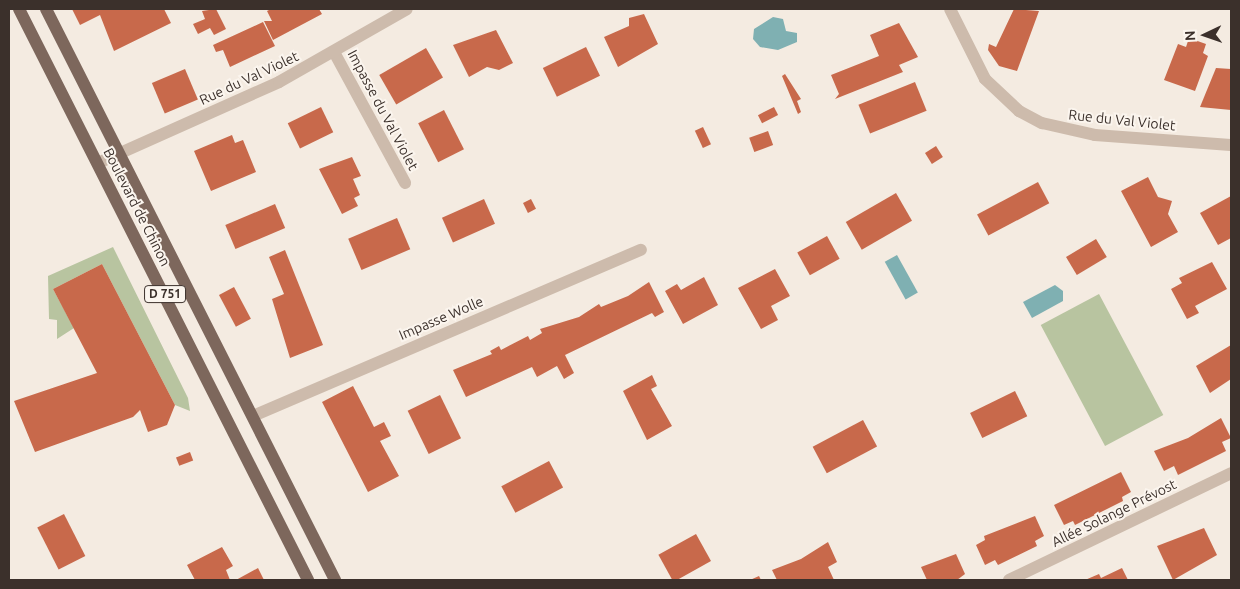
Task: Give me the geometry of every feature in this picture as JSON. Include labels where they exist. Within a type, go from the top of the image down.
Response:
[{"type":"main road","name":"Boulevard de Chinon","points":[[19,9],[308,580]]},
{"type":"main road","name":"Boulevard de Chinon","points":[[46,9],[335,580]]},
{"type":"street","name":"Rue du Val Violet","points":[[98,164],[334,52],[407,9]]},
{"type":"street","name":"Rue du Val Violet","points":[[950,9],[985,79],[1019,111],[1042,123],[1095,135],[1231,145]]},
{"type":"street","name":"Impasse du Val Violet","points":[[334,52],[405,183]]},
{"type":"street","name":"Impasse Wolle","points":[[253,416],[641,250]]},
{"type":"street","name":"Allée Solange Prévost","points":[[1009,580],[1231,473]]},
{"type":"green space","points":[[113,247],[188,398],[190,411],[175,405],[102,264],[53,289],[74,328],[57,339],[57,320],[49,319],[48,276]]},
{"type":"green space","points":[[1099,294],[1163,415],[1105,446],[1041,325]]},
{"type":"water","points":[[773,17],[783,19],[786,31],[797,33],[797,42],[778,50],[760,47],[753,39],[754,29]]},
{"type":"water","points":[[897,255],[918,293],[906,299],[885,262]]},
{"type":"water","points":[[1055,285],[1063,291],[1063,301],[1032,318],[1023,302]]},
{"type":"building","points":[[72,9],[164,9],[171,23],[114,51],[100,15],[80,25]]},
{"type":"building","points":[[216,9],[226,29],[214,35],[210,28],[198,34],[193,24],[205,19],[202,11]]},
{"type":"building","points":[[271,9],[319,9],[322,14],[273,40],[264,21],[272,21],[267,11]]},
{"type":"building","points":[[1014,9],[1039,11],[1017,71],[999,66],[988,50],[989,44],[996,47]]},
{"type":"building","points":[[644,14],[658,44],[618,67],[604,37],[629,26],[629,18]]},
{"type":"building","points":[[263,22],[275,46],[230,67],[223,50],[216,52],[213,45]]},
{"type":"building","points":[[899,23],[918,57],[899,65],[903,72],[835,99],[839,94],[831,75],[879,56],[870,35]]},
{"type":"building","points":[[496,30],[513,63],[499,70],[487,67],[469,77],[453,45]]},
{"type":"building","points":[[1189,38],[1206,44],[1203,53],[1208,56],[1195,91],[1164,80],[1178,44],[1186,47]]},
{"type":"building","points":[[586,47],[600,76],[557,97],[543,68]]},
{"type":"building","points":[[426,48],[443,77],[396,104],[379,75]]},
{"type":"building","points":[[1216,68],[1231,69],[1231,110],[1200,107]]},
{"type":"building","points":[[185,69],[198,99],[165,113],[152,83]]},
{"type":"building","points":[[785,74],[801,99],[797,101],[801,112],[798,114],[782,76]]},
{"type":"building","points":[[915,82],[927,111],[870,134],[858,105]]},
{"type":"building","points":[[321,107],[333,132],[300,148],[288,123]]},
{"type":"building","points":[[774,107],[778,115],[762,123],[758,115]]},
{"type":"building","points":[[444,110],[464,149],[438,162],[418,123]]},
{"type":"building","points":[[703,127],[711,144],[703,148],[695,131]]},
{"type":"building","points":[[768,131],[773,145],[754,152],[749,138]]},
{"type":"building","points":[[232,135],[235,143],[243,140],[256,172],[211,191],[194,151]]},
{"type":"building","points":[[936,146],[943,157],[932,164],[925,153]]},
{"type":"building","points":[[352,157],[361,176],[353,179],[360,195],[354,198],[358,206],[342,214],[319,169]]},
{"type":"building","points":[[1148,177],[1158,197],[1172,201],[1168,214],[1178,232],[1151,247],[1121,191]]},
{"type":"building","points":[[1038,182],[1049,203],[988,236],[977,214]]},
{"type":"building","points":[[896,193],[912,221],[862,250],[846,222]]},
{"type":"building","points":[[1231,196],[1231,238],[1218,245],[1200,213]]},
{"type":"building","points":[[484,199],[495,224],[453,242],[442,218]]},
{"type":"building","points":[[531,199],[536,209],[528,213],[523,203]]},
{"type":"building","points":[[275,204],[285,228],[235,249],[225,225]]},
{"type":"building","points":[[397,218],[410,249],[361,270],[348,239]]},
{"type":"building","points":[[827,236],[840,259],[810,275],[797,252]]},
{"type":"building","points":[[1096,239],[1107,257],[1077,275],[1066,257]]},
{"type":"building","points":[[285,250],[323,345],[290,358],[272,299],[284,294],[269,257]]},
{"type":"building","points":[[1212,262],[1227,289],[1195,306],[1199,313],[1187,319],[1171,289],[1182,283],[1179,278]]},
{"type":"building","points":[[102,264],[175,405],[167,425],[148,432],[140,410],[133,417],[35,452],[14,401],[97,373],[53,289]]},
{"type":"building","points":[[775,269],[790,296],[771,306],[778,320],[761,329],[738,288]]},
{"type":"building","points":[[704,277],[718,305],[683,324],[665,291],[677,284],[681,290]]},
{"type":"building","points":[[649,282],[664,312],[655,317],[652,313],[565,355],[574,373],[564,379],[557,366],[537,377],[532,367],[466,397],[453,370],[492,354],[490,351],[499,346],[501,350],[528,336],[530,340],[542,333],[540,329],[579,317],[599,304],[601,307],[628,296]]},
{"type":"building","points":[[234,287],[251,319],[236,327],[219,295]]},
{"type":"building","points":[[1231,345],[1231,379],[1210,393],[1196,366]]},
{"type":"building","points":[[652,375],[657,386],[651,389],[672,426],[647,440],[623,391]]},
{"type":"building","points":[[353,386],[374,427],[384,422],[391,436],[380,441],[399,476],[368,492],[322,402]]},
{"type":"building","points":[[1015,391],[1027,416],[982,438],[970,413]]},
{"type":"building","points":[[440,395],[461,438],[429,454],[408,411]]},
{"type":"building","points":[[1221,418],[1231,438],[1222,442],[1226,451],[1178,475],[1174,466],[1164,471],[1154,451],[1188,438]]},
{"type":"building","points":[[863,420],[877,446],[827,473],[813,447]]},
{"type":"building","points":[[190,452],[193,460],[179,466],[176,457]]},
{"type":"building","points":[[549,461],[563,487],[515,513],[501,486]]},
{"type":"building","points":[[1121,472],[1131,492],[1122,497],[1123,501],[1075,525],[1073,521],[1064,525],[1054,505]]},
{"type":"building","points":[[64,514],[85,556],[59,569],[37,528]]},
{"type":"building","points":[[1035,516],[1044,536],[1035,541],[1037,546],[998,565],[995,560],[985,565],[976,545],[985,540],[984,536]]},
{"type":"building","points":[[1204,528],[1217,555],[1173,580],[1157,546]]},
{"type":"building","points":[[696,534],[711,561],[677,580],[672,580],[658,555]]},
{"type":"building","points":[[828,542],[837,562],[828,567],[834,580],[777,580],[772,570],[801,559]]},
{"type":"building","points":[[222,547],[233,566],[226,570],[230,580],[195,580],[187,565]]},
{"type":"building","points":[[956,554],[965,574],[957,580],[927,580],[921,567]]},
{"type":"building","points":[[258,568],[264,580],[236,580]]},
{"type":"building","points":[[1122,568],[1128,580],[1085,580],[1099,574],[1101,578]]},
{"type":"building","points":[[759,576],[761,580],[750,580]]}]
